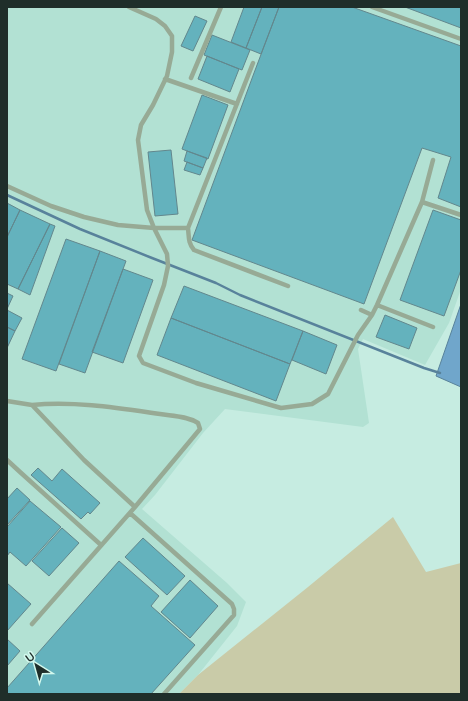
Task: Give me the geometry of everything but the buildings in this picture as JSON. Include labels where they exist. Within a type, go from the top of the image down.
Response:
[{"type":"lane","points":[[129,7],[156,19],[165,26],[172,36],[172,52],[167,76],[153,105],[141,125],[138,140],[147,210],[167,254],[168,266],[164,285],[139,356],[144,363],[196,383],[281,408],[312,404],[328,394],[358,335],[377,305],[422,202],[433,160]]},
{"type":"lane","points":[[191,78],[221,7]]},
{"type":"lane","points":[[372,7],[461,39]]},
{"type":"lane","points":[[253,63],[188,228],[189,242],[194,250],[288,286]]},
{"type":"lane","points":[[165,79],[237,104]]},
{"type":"lane","points":[[7,186],[51,206],[84,217],[118,225],[154,228],[188,228]]},
{"type":"lane","points":[[422,202],[461,215]]},
{"type":"lane","points":[[377,305],[434,327]]},
{"type":"lane","points":[[361,310],[372,315]]},
{"type":"lane","points":[[7,401],[32,405],[87,404],[136,411],[189,419],[198,423],[200,429],[130,513],[32,624]]},
{"type":"lane","points":[[32,405],[84,460],[135,507]]},
{"type":"lane","points":[[7,460],[101,545]]},
{"type":"lane","points":[[130,513],[232,604],[234,609],[234,615],[164,694]]},
{"type":"shaded area","points":[[7,7],[461,7],[461,289],[449,323],[425,365],[363,339],[358,349],[369,423],[363,427],[225,409],[203,433],[155,495],[142,509],[227,583],[246,602],[237,626],[198,675],[179,694],[7,694]]},
{"type":"shaded area","points":[[393,517],[426,572],[461,563],[461,694],[179,694],[198,675]]},
{"type":"water","points":[[461,304],[461,387],[436,376]]},
{"type":"waterway","points":[[7,195],[80,229],[216,283],[240,295],[440,373]]}]
